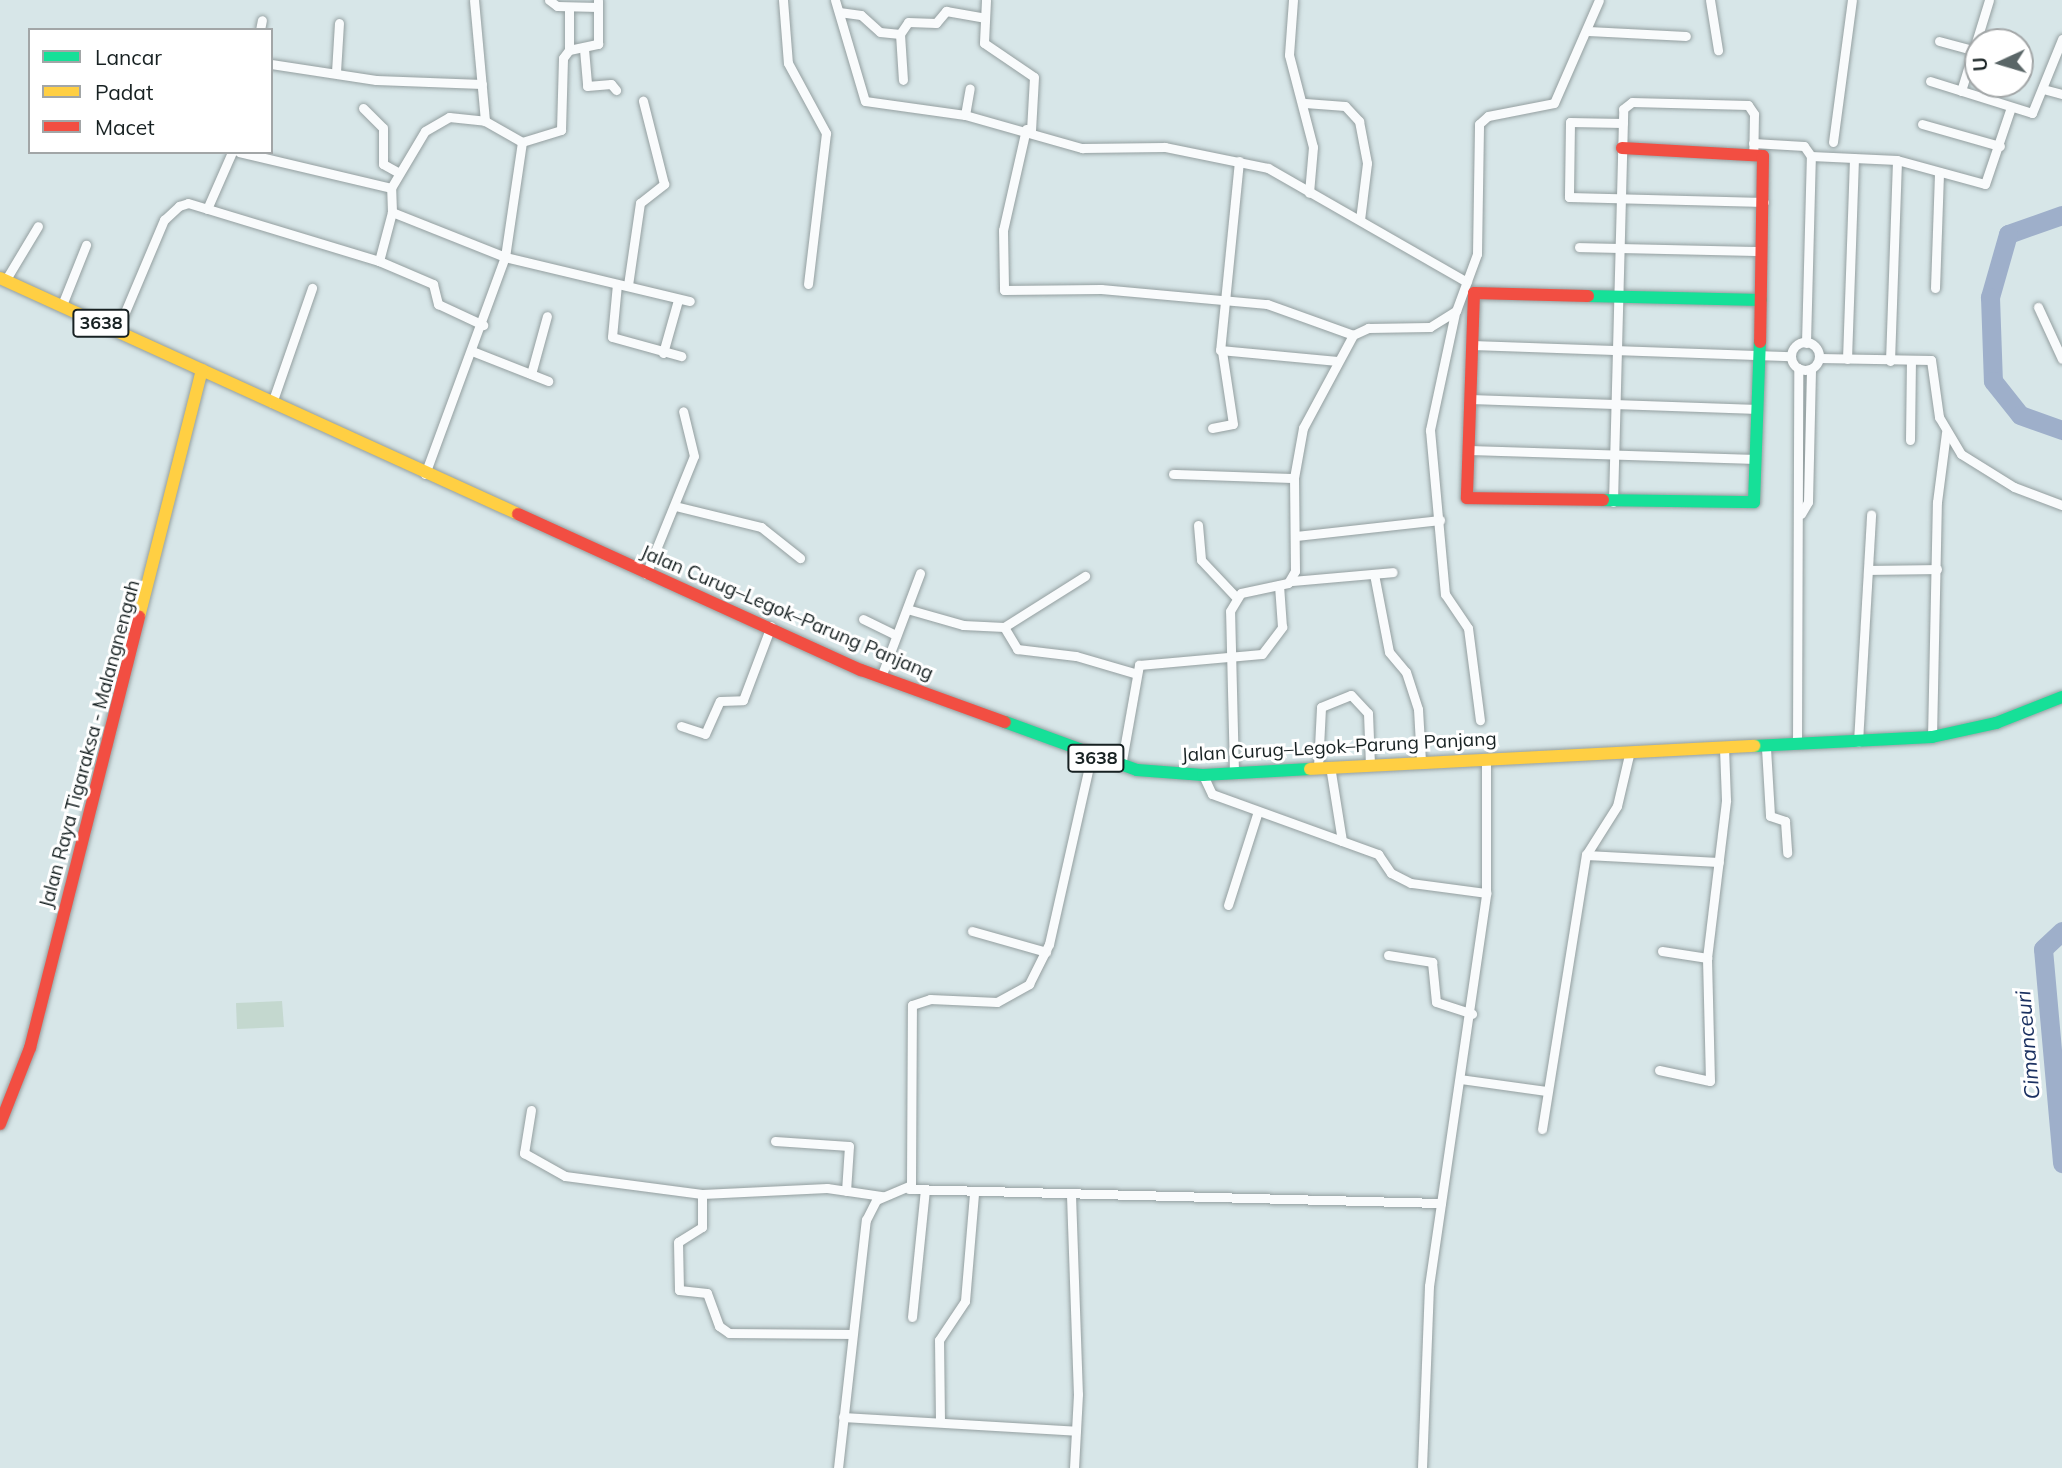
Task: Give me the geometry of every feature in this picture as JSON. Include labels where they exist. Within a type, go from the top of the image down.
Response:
[{"type":"main road","points":[[1622,148],[1753,148],[1765,161],[1758,409],[1756,459],[1749,505],[1467,498],[1474,293],[1761,300]]},
{"type":"main road","name":"Jalan Curug–Legok–Parung Panjang","points":[[3,279],[425,474],[881,677],[1091,757],[1121,765],[1203,775],[1421,761],[1629,755],[1933,737],[1996,723],[2062,697]]},
{"type":"main road","name":"Jalan Raya Tigaraksa - Malangnengah","points":[[0,1124],[30,1048],[202,370]]},
{"type":"street","points":[[474,0],[485,121]]},
{"type":"street","points":[[549,0],[569,6],[598,3],[601,39],[584,49],[569,50]]},
{"type":"street","points":[[783,0],[788,63],[826,133],[808,284]]},
{"type":"street","points":[[835,0],[862,99],[965,115],[1028,130],[1082,148],[1146,146],[1268,168],[1467,282]]},
{"type":"street","points":[[986,0],[982,37],[993,54],[1025,66],[1034,77],[1028,130],[1003,230],[1004,290],[1101,289],[1279,306],[1353,335]]},
{"type":"street","points":[[1293,0],[1291,73],[1305,103],[1313,146],[1309,192]]},
{"type":"street","points":[[1480,720],[1468,628],[1445,594],[1429,417],[1456,311],[1479,238],[1479,124],[1488,116],[1555,103],[1599,0]]},
{"type":"street","points":[[1710,0],[1718,50]]},
{"type":"street","points":[[1833,142],[1852,0]]},
{"type":"street","points":[[1980,28],[1989,0]]},
{"type":"street","points":[[379,261],[392,212],[391,188],[433,124],[449,117],[485,121],[522,142],[561,130],[563,58],[569,50],[569,6]]},
{"type":"street","points":[[903,80],[900,34],[908,22],[936,23],[946,11],[984,18]]},
{"type":"street","points":[[839,12],[861,15],[880,32],[900,34]]},
{"type":"street","points":[[336,72],[339,23]]},
{"type":"street","points":[[1588,31],[1686,36]]},
{"type":"street","points":[[1930,81],[2032,113],[2062,39]]},
{"type":"street","points":[[1939,41],[1964,48]]},
{"type":"street","points":[[584,49],[587,86],[611,84],[616,90]]},
{"type":"street","points":[[273,64],[376,80],[482,84]]},
{"type":"street","points":[[1961,91],[1964,81]]},
{"type":"street","points":[[965,115],[970,88]]},
{"type":"street","points":[[2043,89],[2062,94]]},
{"type":"street","points":[[628,285],[640,203],[664,184],[643,101]]},
{"type":"street","points":[[1614,502],[1623,109],[1632,102],[1748,105],[1754,114],[1753,148],[1804,146],[1811,156],[1806,343],[1819,358],[1931,360],[1933,396],[1946,433],[1971,464],[2062,505]]},
{"type":"street","points":[[1305,103],[1345,106],[1359,121],[1367,163],[1360,220]]},
{"type":"street","points":[[1811,156],[1897,160],[1985,184],[2011,107]]},
{"type":"street","points":[[363,108],[383,128],[383,164],[399,173]]},
{"type":"street","points":[[1623,123],[1570,122],[1569,197],[1764,202]]},
{"type":"street","points":[[1922,124],[2000,146]]},
{"type":"street","points":[[425,474],[483,325],[505,257],[522,142]]},
{"type":"street","points":[[207,209],[231,154]]},
{"type":"street","points":[[247,154],[391,188]]},
{"type":"street","points":[[1847,359],[1854,158]]},
{"type":"street","points":[[1890,361],[1897,160]]},
{"type":"street","points":[[1212,428],[1232,425],[1222,351],[1221,301],[1239,161]]},
{"type":"street","points":[[1935,288],[1939,172]]},
{"type":"street","points":[[117,331],[164,220],[188,203],[379,261],[433,284],[438,304],[483,325]]},
{"type":"street","points":[[392,212],[505,257],[690,301]]},
{"type":"street","points":[[3,279],[38,226]]},
{"type":"street","points":[[62,305],[86,245]]},
{"type":"street","points":[[1579,247],[1762,251]]},
{"type":"street","points":[[617,284],[610,334],[663,353],[681,356]]},
{"type":"street","points":[[272,404],[312,288]]},
{"type":"street","points":[[663,353],[678,300]]},
{"type":"street","points":[[2038,307],[2062,359]]},
{"type":"street","points":[[1291,581],[1296,536],[1294,478],[1303,428],[1337,361],[1353,335],[1368,328],[1430,327],[1456,311]]},
{"type":"street","points":[[531,374],[547,316]]},
{"type":"street","points":[[1472,345],[1791,356],[1806,343]]},
{"type":"street","points":[[472,351],[548,382]]},
{"type":"street","points":[[1222,351],[1337,361]]},
{"type":"street","points":[[1791,356],[1798,368],[1795,502],[1801,514],[1797,744]]},
{"type":"street","points":[[1801,514],[1808,502],[1811,369],[1819,358]]},
{"type":"street","points":[[1910,361],[1910,440]]},
{"type":"street","points":[[1798,368],[1811,369]]},
{"type":"street","points":[[1471,399],[1758,409]]},
{"type":"street","points":[[646,574],[694,456],[683,411]]},
{"type":"street","points":[[1933,737],[1937,569],[1946,433]]},
{"type":"street","points":[[1469,450],[1756,459]]},
{"type":"street","points":[[1173,474],[1294,478]]},
{"type":"street","points":[[675,506],[761,527],[800,558]]},
{"type":"street","points":[[1858,742],[1871,514]]},
{"type":"street","points":[[1296,536],[1440,520]]},
{"type":"street","points":[[1198,525],[1201,561],[1236,597]]},
{"type":"street","points":[[1869,570],[1937,569]]},
{"type":"street","points":[[1236,597],[1291,581],[1393,572]]},
{"type":"street","points":[[881,677],[920,573]]},
{"type":"street","points":[[1374,574],[1389,652],[1406,672],[1419,709],[1421,761]]},
{"type":"street","points":[[907,609],[963,625],[1004,627],[1086,576]]},
{"type":"street","points":[[1121,765],[1134,673],[1150,660],[1262,654],[1280,636],[1279,585]]},
{"type":"street","points":[[1234,772],[1234,654],[1230,611],[1236,597]]},
{"type":"street","points":[[863,619],[895,635]]},
{"type":"street","points":[[681,726],[705,734],[720,701],[743,700],[771,626]]},
{"type":"street","points":[[1004,627],[1017,649],[1076,656],[1134,673]]},
{"type":"street","points":[[1342,841],[1324,767],[1321,706],[1351,695],[1368,713],[1370,764]]},
{"type":"street","points":[[1766,748],[1770,816],[1785,821],[1787,853]]},
{"type":"street","points":[[1659,1070],[1710,1081],[1707,958],[1718,862],[1724,749]]},
{"type":"street","points":[[1542,1129],[1586,855],[1617,806],[1629,755]]},
{"type":"street","points":[[909,1189],[912,1005],[1012,999],[1046,952],[1091,757]]},
{"type":"street","points":[[1422,1468],[1425,1340],[1441,1203],[1472,1014],[1486,893],[1486,760]]},
{"type":"street","points":[[1203,775],[1212,794],[1257,814],[1378,854],[1391,873],[1419,887],[1486,893]]},
{"type":"street","points":[[1228,905],[1257,814]]},
{"type":"street","points":[[1586,855],[1718,862]]},
{"type":"street","points":[[972,931],[1046,952]]},
{"type":"street","points":[[1662,951],[1707,958]]},
{"type":"street","points":[[1388,955],[1434,964],[1436,1002],[1472,1014]]},
{"type":"street","points":[[1460,1079],[1547,1091]]},
{"type":"street","points":[[531,1110],[523,1147],[543,1169],[589,1182],[702,1194],[780,1187],[882,1196],[909,1189],[974,1193],[1441,1203]]},
{"type":"street","points":[[775,1141],[849,1146],[846,1191]]},
{"type":"street","points":[[912,1317],[925,1190]]},
{"type":"street","points":[[940,1421],[939,1340],[965,1301],[974,1193]]},
{"type":"street","points":[[702,1194],[702,1227],[678,1242],[679,1290],[707,1293],[719,1326],[729,1333],[851,1334]]},
{"type":"street","points":[[1071,1195],[1076,1431],[1074,1468]]},
{"type":"street","points":[[826,1468],[837,1466],[866,1220],[871,1205],[882,1196]]},
{"type":"street","points":[[843,1417],[1076,1431]]},
{"type":"green space","points":[[282,1001],[284,1027],[237,1029],[236,1003]]},
{"type":"waterway","name":"Cimanceuri","points":[[2062,215],[2008,234],[1990,297],[1993,381],[2020,415],[2062,430]]},
{"type":"waterway","name":"Cimanceuri","points":[[2062,931],[2043,949],[2062,1163]]},
{"type":"traffic: fast","points":[[1588,296],[1761,300]]},
{"type":"traffic: fast","points":[[1603,500],[1754,502],[1760,342]]},
{"type":"traffic: fast","points":[[1754,746],[1932,737],[1996,723],[2062,697]]},
{"type":"traffic: fast","points":[[1005,722],[1137,770],[1203,775],[1310,769]]},
{"type":"traffic: slow","points":[[0,278],[518,514]]},
{"type":"traffic: slow","points":[[139,617],[202,370]]},
{"type":"traffic: slow","points":[[1310,769],[1754,746]]},
{"type":"traffic: jam","points":[[1622,148],[1763,156],[1760,342]]},
{"type":"traffic: jam","points":[[1588,296],[1474,293],[1467,498],[1603,500]]},
{"type":"traffic: jam","points":[[518,514],[861,670],[1005,722]]},
{"type":"traffic: jam","points":[[0,1124],[30,1048],[139,617]]}]
